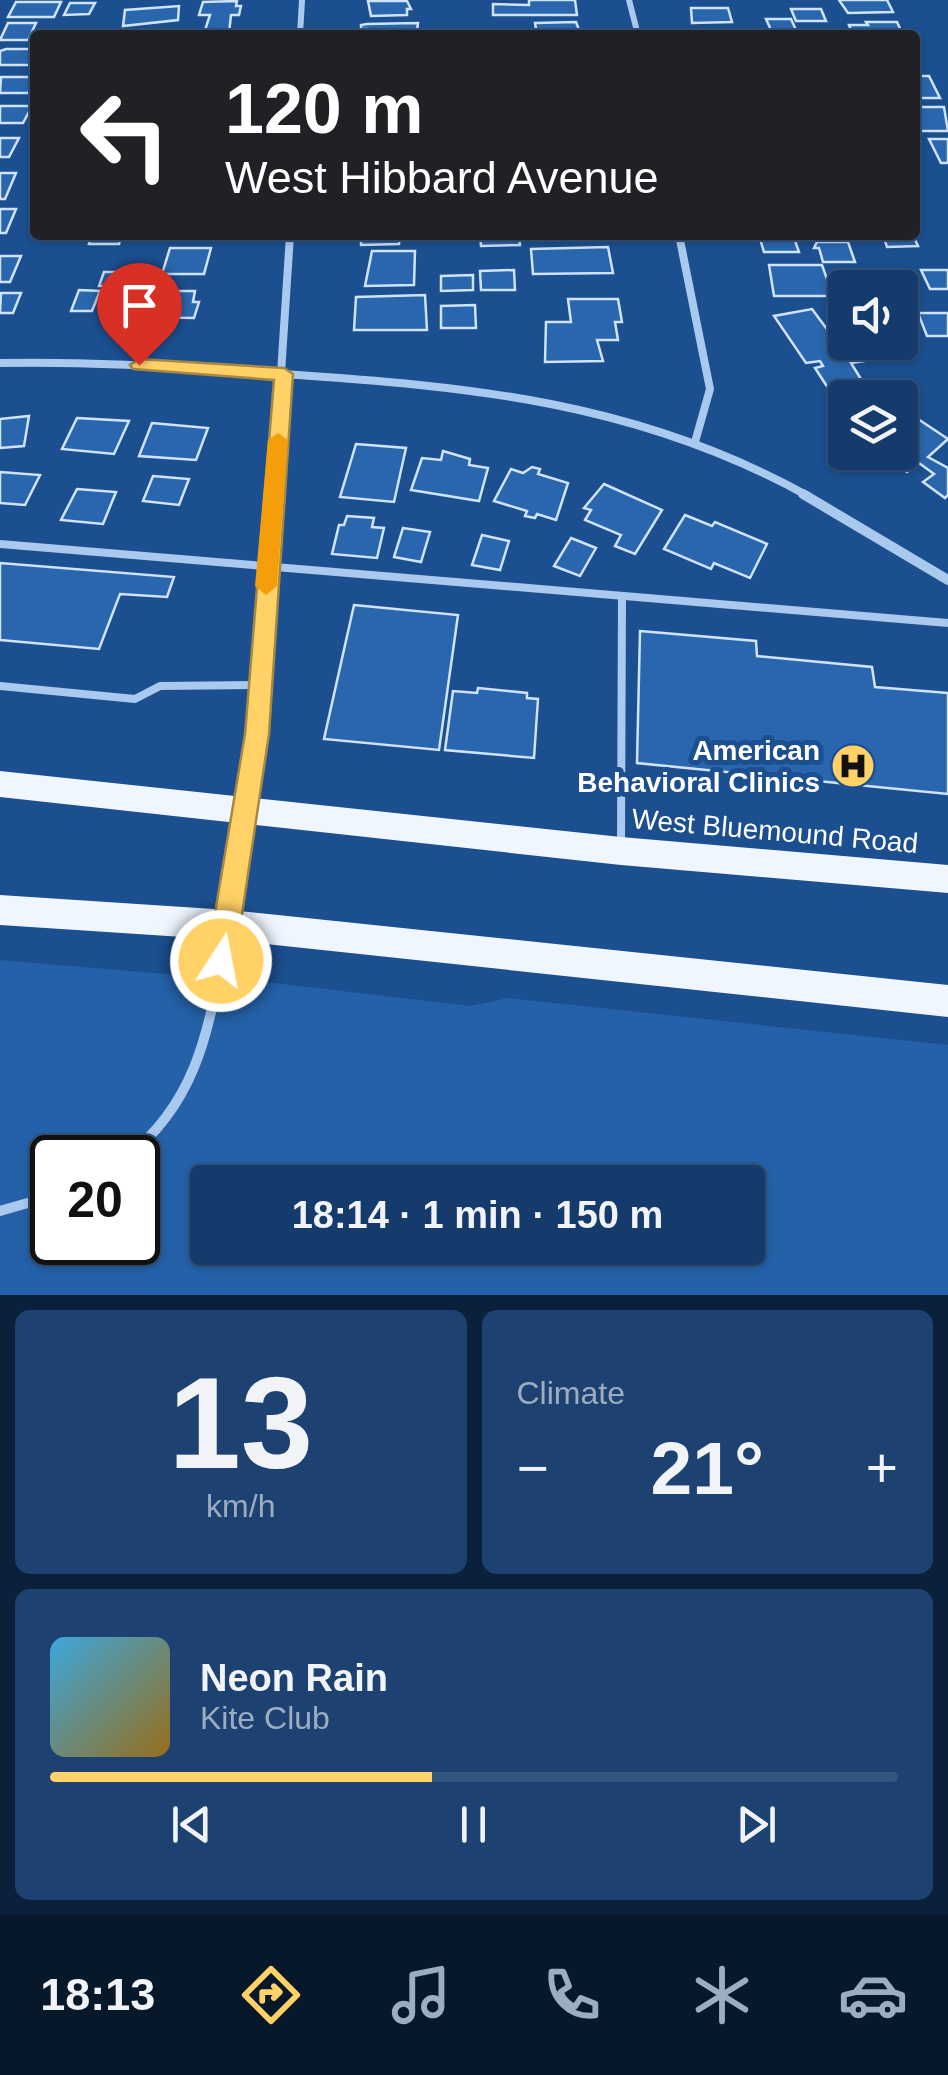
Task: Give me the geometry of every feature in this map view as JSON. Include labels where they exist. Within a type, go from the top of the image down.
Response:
[{"type":"main road","name":"West Bluemound Road","points":[[0,784],[621,851],[948,879]]},
{"type":"main road","points":[[0,910],[229,925],[948,1001]]},
{"type":"street","points":[[300,30],[302,0]]},
{"type":"street","points":[[629,0],[637,30]]},
{"type":"street","points":[[229,925],[260,685],[284,374],[290,240]]},
{"type":"street","points":[[680,240],[710,389],[695,442]]},
{"type":"street","points":[[0,363],[103,362],[468,386],[590,410],[695,442],[792,486],[948,580]]},
{"type":"lane","points":[[0,544],[948,623]]},
{"type":"lane","points":[[621,851],[622,598]]},
{"type":"lane","points":[[0,686],[136,699],[160,686],[260,685]]},
{"type":"lane","points":[[156,1135],[183,1102],[204,1036],[229,925]]},
{"type":"lane","points":[[0,1211],[30,1202]]},
{"type":"shaded area","points":[[0,960],[274,983],[470,1006],[508,998],[948,1045],[948,1295],[0,1295]]},
{"type":"building","points":[[529,0],[575,0],[577,15],[493,15],[493,4],[529,5]]},
{"type":"building","points":[[839,0],[887,0],[893,12],[848,13]]},
{"type":"building","points":[[237,1],[236,6],[241,6],[239,15],[231,15],[229,30],[205,30],[210,15],[199,15],[203,2]]},
{"type":"building","points":[[368,1],[407,1],[411,9],[407,9],[407,15],[371,16]]},
{"type":"building","points":[[16,2],[61,2],[54,17],[8,17]]},
{"type":"building","points":[[70,3],[95,3],[89,14],[64,15]]},
{"type":"building","points":[[179,6],[178,20],[123,26],[125,10]]},
{"type":"building","points":[[691,8],[728,8],[732,22],[692,23]]},
{"type":"building","points":[[791,9],[821,9],[826,21],[796,21]]},
{"type":"building","points":[[766,19],[791,19],[796,30],[771,30]]},
{"type":"building","points":[[576,22],[579,30],[536,30],[535,23]]},
{"type":"building","points":[[866,22],[897,22],[901,30],[851,30],[849,25],[868,25]]},
{"type":"building","points":[[8,23],[36,23],[28,40],[0,40]]},
{"type":"building","points":[[418,23],[417,30],[361,29],[361,25]]},
{"type":"building","points":[[30,49],[30,65],[0,65],[0,51]]},
{"type":"building","points":[[920,76],[929,76],[940,98],[920,98]]},
{"type":"building","points":[[1,77],[30,77],[28,93],[0,93]]},
{"type":"building","points":[[0,106],[30,106],[23,123],[0,123]]},
{"type":"building","points":[[920,107],[944,107],[948,131],[920,131]]},
{"type":"building","points":[[0,138],[19,138],[9,157],[0,157]]},
{"type":"building","points":[[929,139],[948,139],[948,163],[941,163]]},
{"type":"building","points":[[0,173],[16,173],[5,199],[0,199]]},
{"type":"building","points":[[0,209],[16,209],[6,233],[0,233]]},
{"type":"building","points":[[90,240],[120,240],[119,244],[89,244]]},
{"type":"building","points":[[361,240],[399,240],[399,244],[361,245]]},
{"type":"building","points":[[480,240],[520,240],[520,245],[481,246]]},
{"type":"building","points":[[760,240],[795,240],[799,252],[764,252]]},
{"type":"building","points":[[885,240],[915,240],[918,246],[887,247]]},
{"type":"building","points":[[817,242],[848,242],[855,262],[823,262],[819,248],[814,248]]},
{"type":"building","points":[[608,247],[613,273],[533,274],[531,249]]},
{"type":"building","points":[[170,248],[211,248],[204,274],[162,274]]},
{"type":"building","points":[[372,251],[415,251],[414,285],[365,286]]},
{"type":"building","points":[[0,256],[21,256],[10,282],[0,282]]},
{"type":"building","points":[[769,265],[822,265],[828,296],[774,296]]},
{"type":"building","points":[[514,270],[515,290],[481,290],[480,271]]},
{"type":"building","points":[[921,270],[948,270],[948,289],[930,289]]},
{"type":"building","points":[[104,272],[134,272],[130,286],[99,286]]},
{"type":"building","points":[[473,275],[473,290],[441,291],[441,276]]},
{"type":"building","points":[[79,290],[100,291],[92,311],[71,311]]},
{"type":"building","points":[[144,291],[195,291],[193,302],[199,302],[194,318],[135,317]]},
{"type":"building","points":[[1,293],[21,293],[13,313],[0,313]]},
{"type":"building","points":[[425,295],[427,330],[354,330],[356,297]]},
{"type":"building","points":[[568,299],[618,299],[622,322],[615,322],[618,340],[597,340],[603,361],[545,362],[546,322],[571,322]]},
{"type":"building","points":[[475,305],[476,328],[441,328],[441,306]]},
{"type":"building","points":[[812,309],[828,331],[828,360],[863,360],[851,363],[862,380],[828,380],[828,388],[815,368],[823,366],[820,361],[806,363],[774,316]]},
{"type":"building","points":[[918,313],[948,313],[948,336],[927,336]]},
{"type":"building","points":[[29,416],[24,446],[0,448],[0,419]]},
{"type":"building","points":[[77,418],[129,421],[114,454],[62,449]]},
{"type":"building","points":[[918,419],[948,439],[928,457],[948,468],[945,498],[923,482],[934,474],[919,463]]},
{"type":"building","points":[[152,423],[208,428],[196,460],[139,456]]},
{"type":"building","points":[[356,444],[406,448],[394,502],[340,497]]},
{"type":"building","points":[[443,451],[470,459],[469,465],[488,468],[479,501],[411,490],[422,458],[441,460]]},
{"type":"building","points":[[532,467],[540,469],[538,474],[568,483],[556,520],[537,514],[535,518],[525,516],[527,511],[494,501],[511,469],[523,473]]},
{"type":"building","points":[[0,472],[40,475],[25,505],[0,503]]},
{"type":"building","points":[[153,476],[189,479],[179,505],[143,501]]},
{"type":"building","points":[[604,484],[662,510],[635,554],[615,546],[621,535],[585,520],[591,510],[584,508]]},
{"type":"building","points":[[77,489],[116,492],[103,524],[61,520]]},
{"type":"building","points":[[685,515],[712,526],[715,522],[767,544],[750,578],[714,563],[711,569],[664,549]]},
{"type":"building","points":[[347,516],[374,518],[372,527],[384,528],[377,558],[332,554],[339,525],[344,525]]},
{"type":"building","points":[[403,528],[430,532],[421,562],[394,557]]},
{"type":"building","points":[[482,535],[509,541],[500,570],[472,565]]},
{"type":"building","points":[[571,538],[596,548],[580,576],[554,566]]},
{"type":"building","points":[[0,563],[174,577],[167,597],[120,594],[99,649],[0,640]]},
{"type":"building","points":[[354,605],[458,615],[439,750],[324,739]]},
{"type":"building","points":[[640,631],[756,641],[757,656],[872,667],[875,687],[948,693],[948,794],[637,763]]},
{"type":"building","points":[[478,688],[527,693],[527,698],[538,699],[534,758],[445,750],[453,691],[477,693]]},
{"type":"slow traffic","points":[[266,586],[278,440]]},
{"type":"place","name":"American Behavioral Clinics","points":[[853,766]]},
{"type":"route","points":[[139,365],[284,374],[257,734],[221,961]]}]
